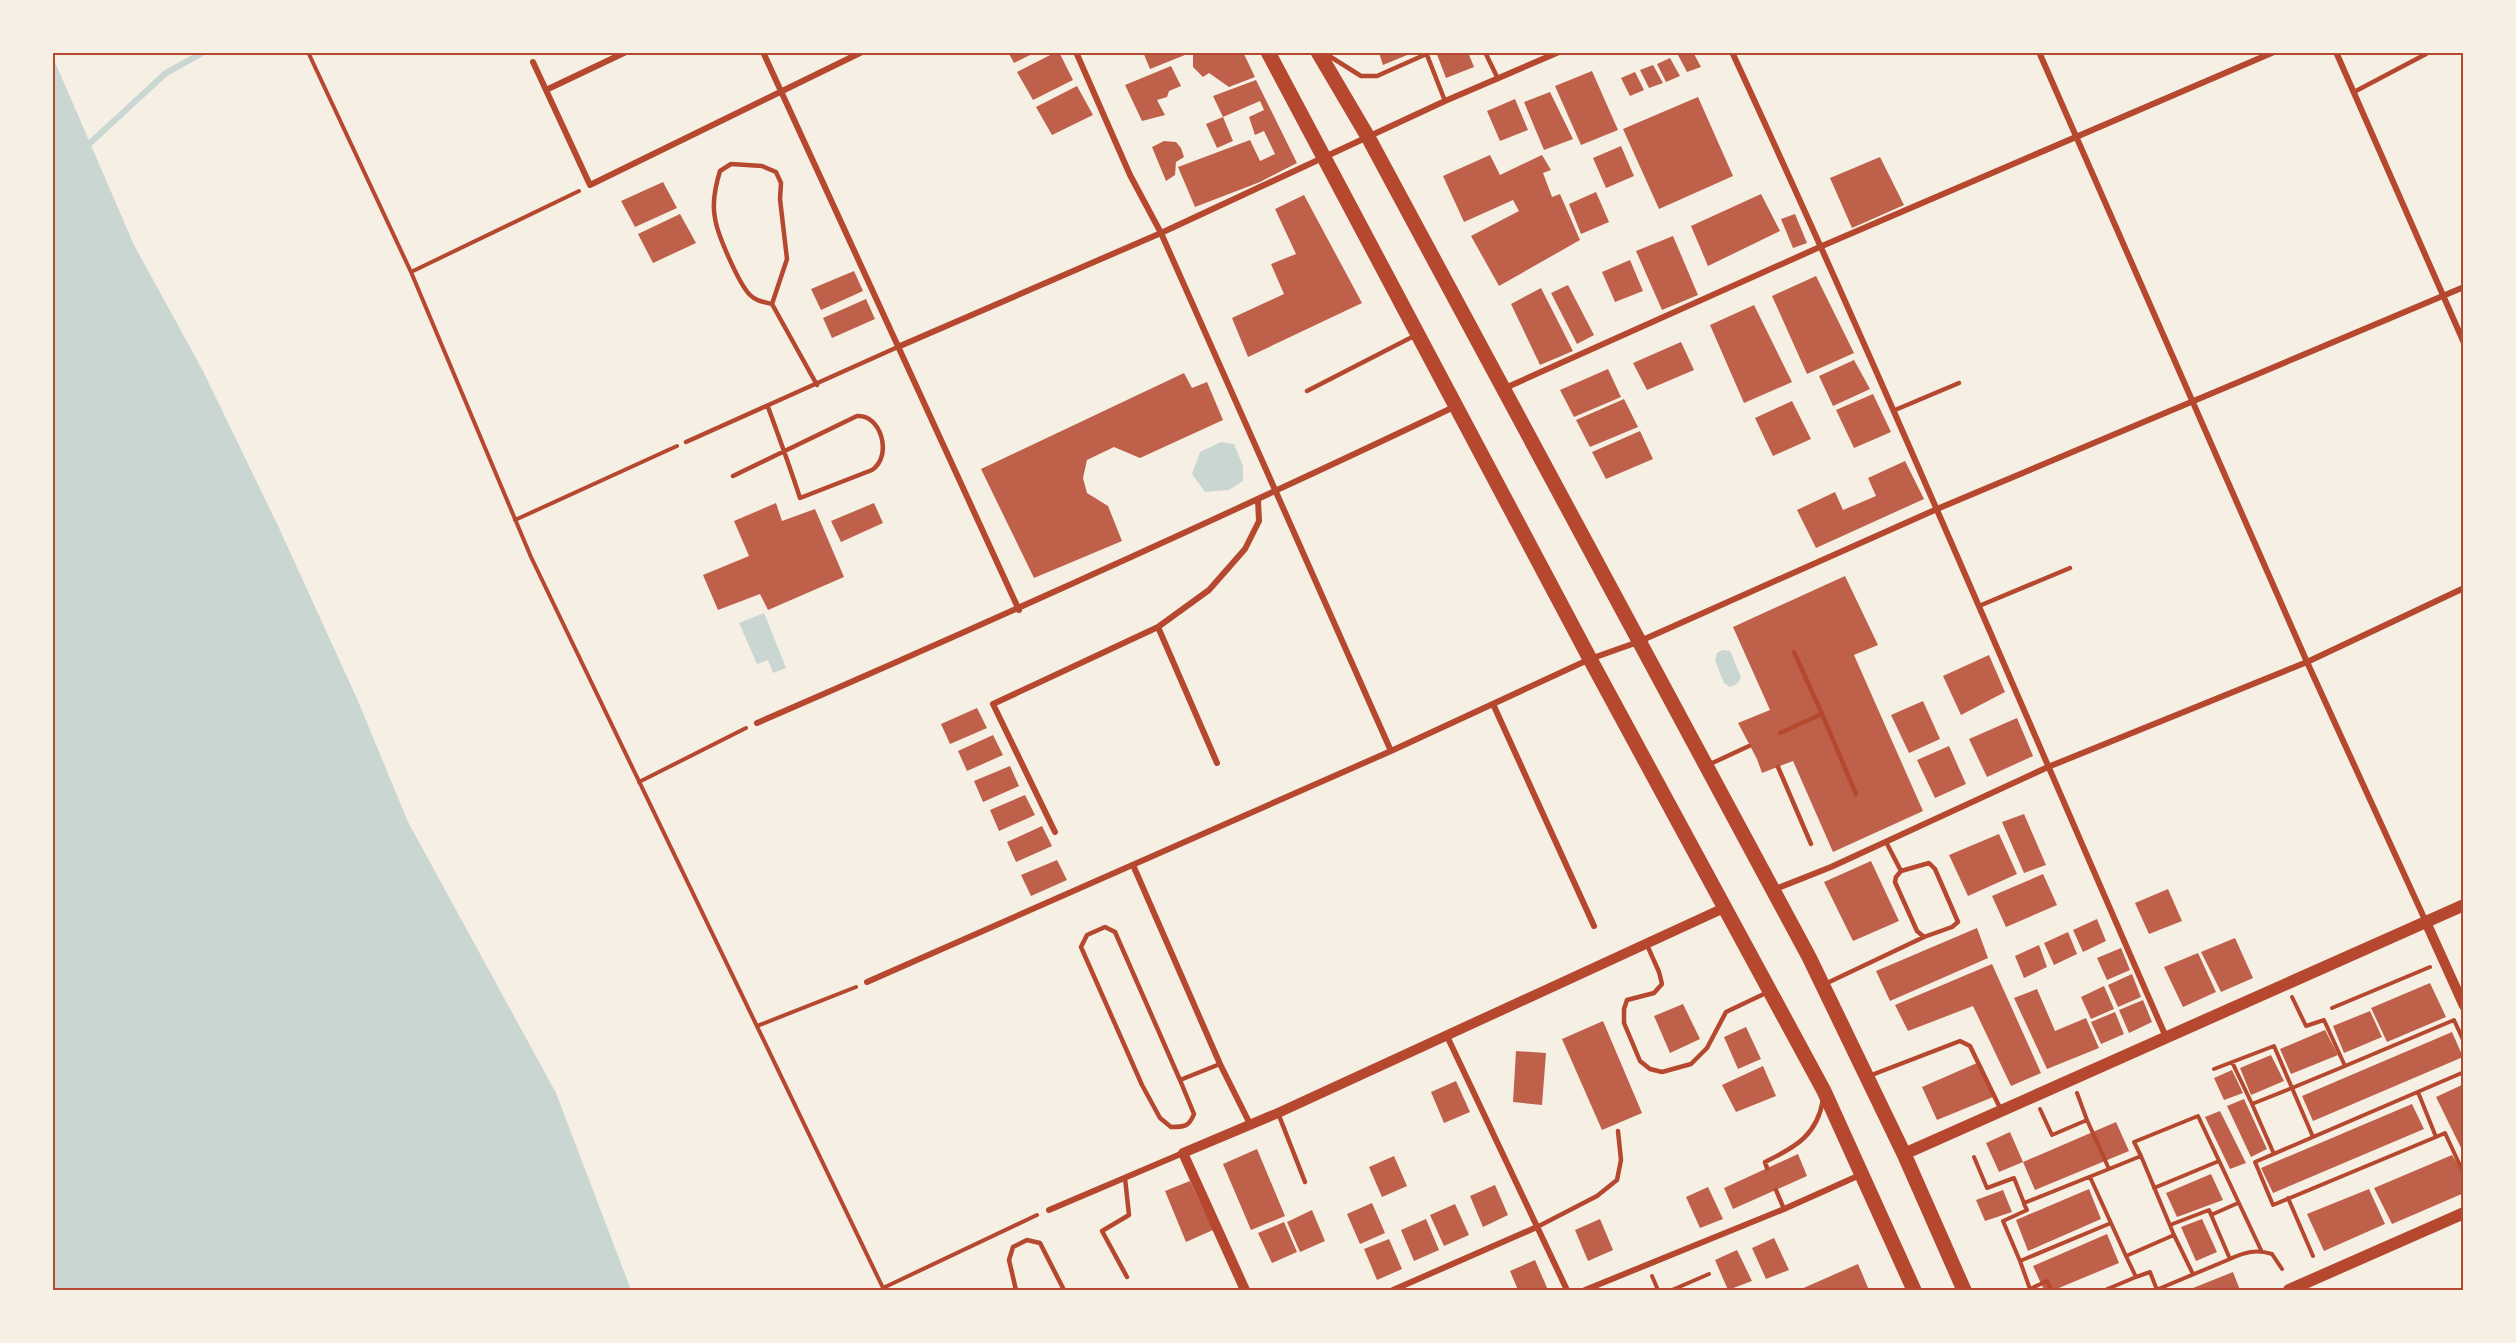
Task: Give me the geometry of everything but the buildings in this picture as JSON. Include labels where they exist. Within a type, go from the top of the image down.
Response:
[{"type":"main road","points":[[1268,52],[1590,659],[1824,1091],[1860,1175],[1914,1290]]},
{"type":"main road","points":[[1318,52],[1368,136],[1809,957],[1905,1154],[1964,1290]]},
{"type":"main road","points":[[1905,1154],[2166,1037],[2287,986],[2463,905]]},
{"type":"main road","points":[[2289,1290],[2463,1213]]},
{"type":"street","points":[[546,90],[626,52]]},
{"type":"street","points":[[763,52],[1019,609]]},
{"type":"street","points":[[533,62],[590,185],[862,52]]},
{"type":"street","points":[[1076,52],[1130,175],[1161,233],[1391,751]]},
{"type":"street","points":[[900,346],[1161,233],[1326,158],[1368,136],[1559,52]]},
{"type":"street","points":[[1732,52],[1895,410],[2166,1037]]},
{"type":"street","points":[[2039,52],[2307,662],[2463,1005]]},
{"type":"street","points":[[1503,389],[1822,246],[2076,139],[2274,52]]},
{"type":"street","points":[[2336,52],[2444,294],[2463,344]]},
{"type":"street","points":[[867,982],[1391,751],[1590,659],[1638,642],[1937,509],[2463,286]]},
{"type":"street","points":[[757,723],[1019,609],[1258,501],[1456,406]]},
{"type":"street","points":[[1055,832],[993,704],[1158,627],[1209,590],[1245,549],[1259,520],[1258,501]]},
{"type":"street","points":[[1773,890],[1831,867],[2048,767],[2307,662],[2463,588]]},
{"type":"street","points":[[1158,627],[1217,763]]},
{"type":"street","points":[[1493,704],[1594,926]]},
{"type":"street","points":[[1133,865],[1220,1064],[1250,1124]]},
{"type":"street","points":[[1049,1210],[1278,1113],[1726,907]]},
{"type":"street","points":[[1446,1034],[1567,1290]]},
{"type":"street","points":[[1183,1154],[1245,1290]]},
{"type":"street","points":[[1586,1290],[1784,1209],[1860,1175]]},
{"type":"street","points":[[1394,1290],[1537,1227]]},
{"type":"lane","points":[[1324,52],[1341,66],[1361,76],[1377,76],[1429,54],[1445,101]]},
{"type":"lane","points":[[1485,52],[1498,79]]},
{"type":"lane","points":[[2354,92],[2426,54]]},
{"type":"lane","points":[[772,304],[760,302],[751,296],[739,280],[715,218],[717,182],[720,171],[731,164],[762,166],[776,172],[781,183],[780,199],[788,259],[772,304],[817,385]]},
{"type":"lane","points":[[1307,392],[1418,333]]},
{"type":"lane","points":[[686,442],[900,346]]},
{"type":"lane","points":[[1895,410],[1959,383]]},
{"type":"lane","points":[[733,476],[784,452],[857,416],[865,416],[873,420],[884,446],[884,457],[872,470],[800,498],[784,452],[768,407]]},
{"type":"lane","points":[[1978,606],[2070,568]]},
{"type":"lane","points":[[1794,652],[1856,794]]},
{"type":"lane","points":[[1780,733],[1822,714]]},
{"type":"lane","points":[[1705,766],[1749,746]]},
{"type":"lane","points":[[1778,767],[1811,844]]},
{"type":"lane","points":[[1886,842],[1901,871]]},
{"type":"lane","points":[[1821,985],[1924,937],[1952,927],[1958,922],[1935,869],[1929,863],[1901,871],[1895,882],[1917,931],[1924,937]]},
{"type":"lane","points":[[1105,927],[1115,932],[1180,1080],[1194,1114],[1191,1123],[1185,1127],[1171,1128],[1160,1118],[1142,1085],[1081,947],[1087,936],[1105,927]]},
{"type":"lane","points":[[1646,943],[1662,984],[1654,993],[1628,1000],[1624,1009],[1624,1023],[1640,1061],[1650,1070],[1662,1072],[1691,1064],[1707,1048],[1726,1012],[1771,991]]},
{"type":"lane","points":[[1867,1077],[1960,1041],[1970,1046],[2002,1111]]},
{"type":"lane","points":[[1180,1080],[1220,1064]]},
{"type":"lane","points":[[1767,1168],[1765,1162],[1803,1141],[1820,1115],[1824,1091]]},
{"type":"lane","points":[[1278,1113],[1305,1182]]},
{"type":"lane","points":[[1537,1227],[1597,1196],[1617,1180],[1621,1160],[1618,1131]]},
{"type":"lane","points":[[1125,1178],[1129,1215],[1102,1230],[1126,1276]]},
{"type":"lane","points":[[1776,1190],[1784,1209]]},
{"type":"lane","points":[[1016,1290],[1009,1260],[1013,1247],[1027,1240],[1040,1243],[1064,1290]]},
{"type":"path","points":[[308,52],[411,272],[515,520],[883,1289],[1049,1210]]},
{"type":"path","points":[[411,272],[590,185]]},
{"type":"path","points":[[515,520],[686,442]]},
{"type":"path","points":[[639,782],[757,723]]},
{"type":"path","points":[[2332,1008],[2429,966],[2434,976]]},
{"type":"path","points":[[757,1026],[867,982]]},
{"type":"path","points":[[2287,986],[2306,1026],[2324,1020],[2345,1066]]},
{"type":"path","points":[[2449,1009],[2463,1042]]},
{"type":"path","points":[[2252,1104],[2454,1020]]},
{"type":"path","points":[[2458,1030],[2463,1028]]},
{"type":"path","points":[[2214,1070],[2274,1046],[2313,1137]]},
{"type":"path","points":[[2232,1062],[2274,1154]]},
{"type":"path","points":[[2463,1072],[2255,1162],[2273,1205],[2445,1133],[2463,1174]]},
{"type":"path","points":[[2072,1081],[2109,1169]]},
{"type":"path","points":[[2418,1092],[2436,1137]]},
{"type":"path","points":[[2035,1097],[2052,1135],[2087,1120]]},
{"type":"path","points":[[2193,1274],[2134,1142],[2198,1116],[2261,1250]]},
{"type":"path","points":[[2024,1203],[2141,1156]]},
{"type":"path","points":[[1974,1157],[1987,1188],[2014,1178],[2027,1210],[2003,1221],[2030,1288],[2048,1281],[2051,1290]]},
{"type":"path","points":[[2154,1188],[2219,1161]]},
{"type":"path","points":[[2090,1177],[2136,1277]]},
{"type":"path","points":[[2288,1198],[2313,1256]]},
{"type":"path","points":[[2211,1215],[2238,1203]]},
{"type":"path","points":[[2170,1225],[2209,1210],[2230,1259]]},
{"type":"path","points":[[2020,1262],[2111,1224]]},
{"type":"path","points":[[2126,1256],[2174,1235]]},
{"type":"path","points":[[2105,1290],[2150,1272],[2157,1290],[2247,1251],[2261,1250],[2272,1254],[2282,1269]]},
{"type":"path","points":[[1672,1290],[1709,1274]]},
{"type":"shaded area","points":[[52,55],[134,245],[203,371],[279,528],[358,701],[408,822],[556,1093],[631,1290],[53,1290]]},
{"type":"shaded area","points":[[1221,442],[1234,444],[1243,466],[1243,481],[1229,490],[1205,492],[1192,474],[1200,452]]},
{"type":"shaded area","points":[[764,613],[786,668],[773,673],[768,660],[757,664],[739,623]]},
{"type":"shaded area","points":[[1723,650],[1730,651],[1741,677],[1737,684],[1730,687],[1724,683],[1715,660],[1717,653]]},
{"type":"waterway","points":[[90,143],[166,73],[204,52]]}]
